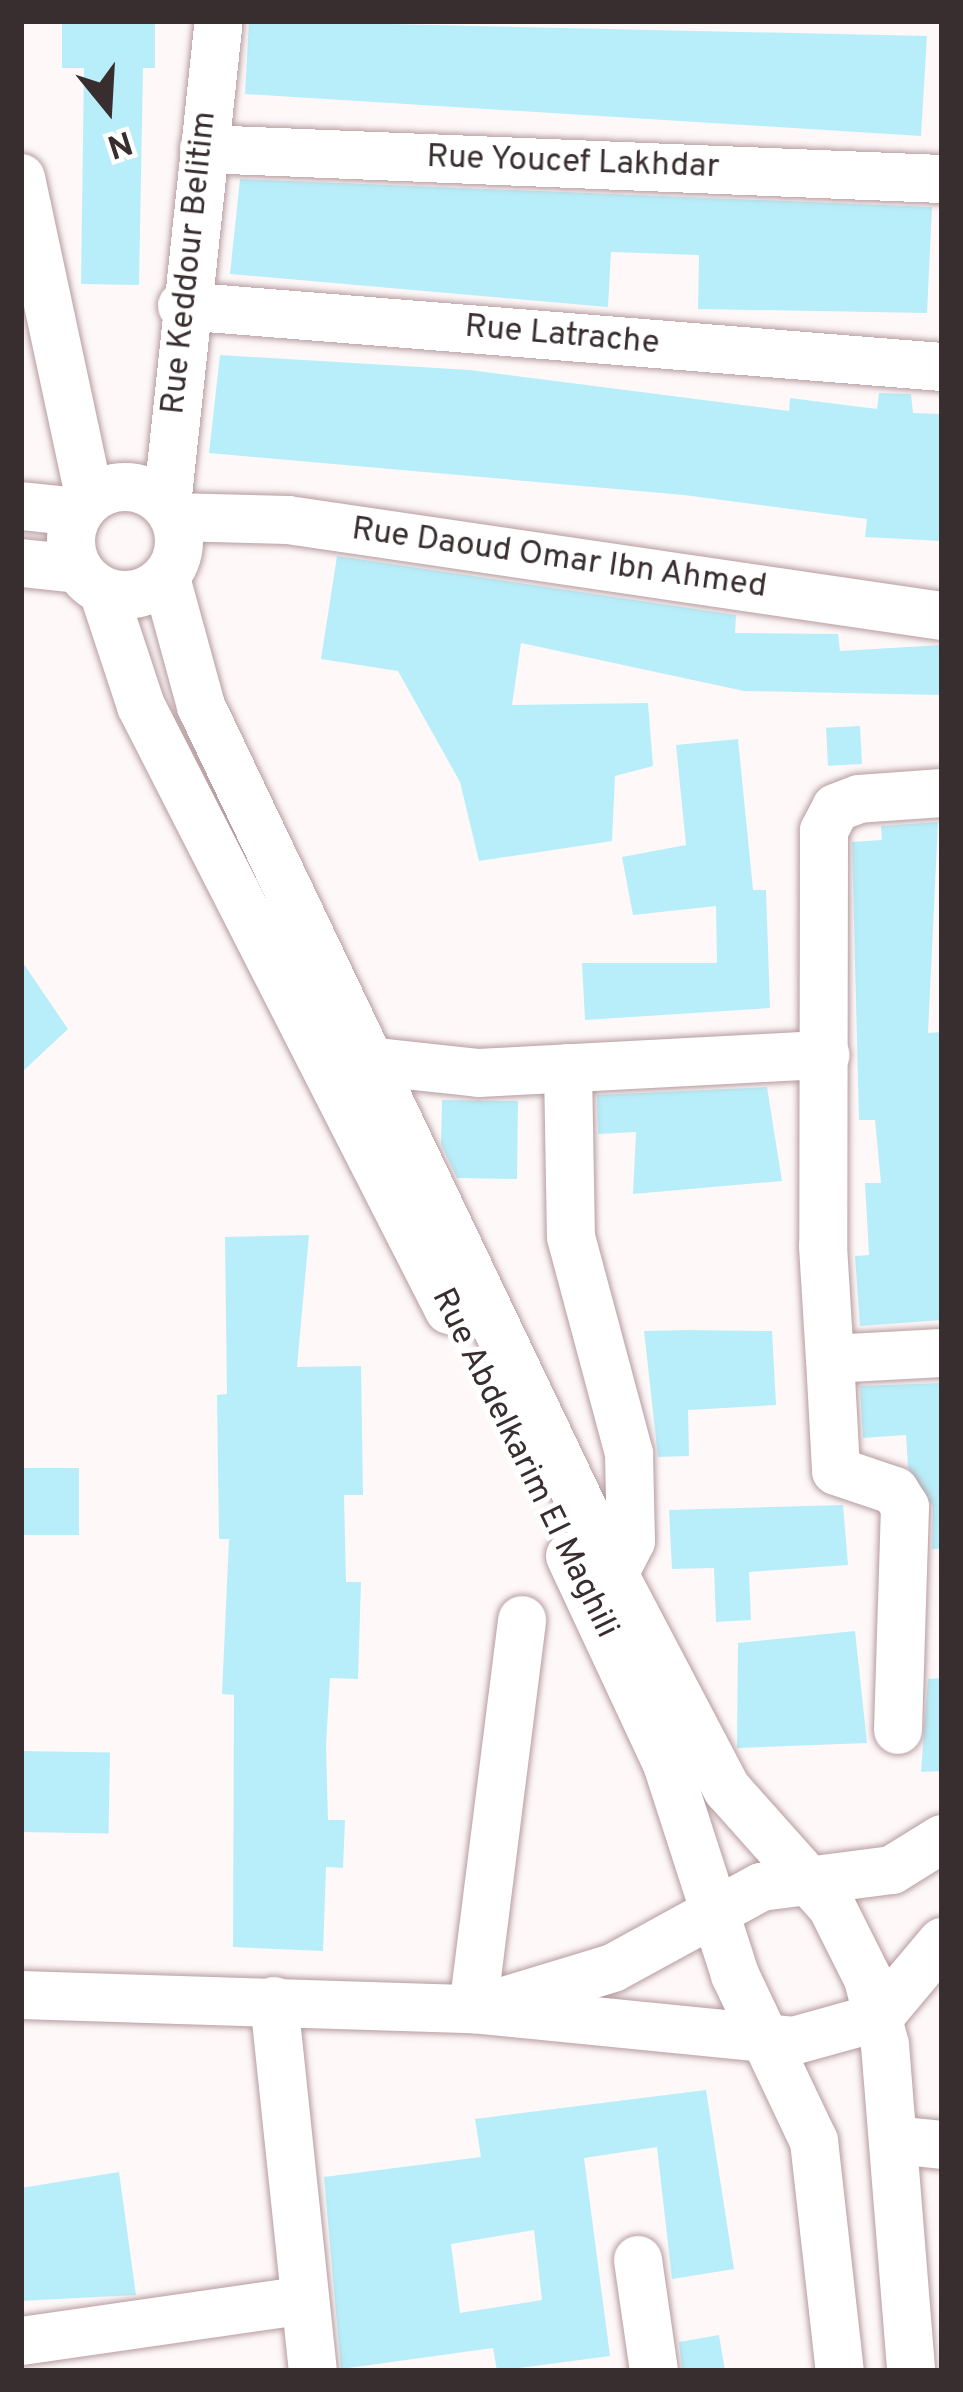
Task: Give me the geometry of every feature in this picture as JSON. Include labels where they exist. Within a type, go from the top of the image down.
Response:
[{"type":"street","name":"Rue Keddour Belitim","points":[[171,511],[182,306],[219,21]]},
{"type":"street","name":"Rue Youcef Lakhdar","points":[[204,148],[942,179]]},
{"type":"street","points":[[21,178],[26,242],[84,506],[90,580]]},
{"type":"street","name":"Rue Latrache","points":[[182,306],[942,367]]},
{"type":"street","points":[[21,506],[84,506],[138,488],[171,511],[180,548],[166,578],[136,594],[21,563]]},
{"type":"street","name":"Rue Daoud Omar Ibn Ahmed","points":[[171,511],[288,520],[942,616]]},
{"type":"street","points":[[166,578],[201,706],[364,1064],[614,1574],[727,1789],[807,1875],[853,1942],[880,2017],[911,2371]]},
{"type":"street","name":"Rue Abdelkarim El Maghili","points":[[90,580],[141,706],[650,1724],[715,1910],[822,2168],[840,2371]]},
{"type":"street","points":[[898,1730],[905,1508],[895,1491],[836,1471],[830,1359],[824,831],[836,808],[859,799],[942,793]]},
{"type":"street","points":[[316,1052],[364,1064],[568,1068],[826,1054]]},
{"type":"street","points":[[568,1068],[571,1237],[629,1454],[631,1541],[614,1574]]},
{"type":"street","points":[[830,1359],[942,1353]]},
{"type":"street","points":[[473,2009],[522,1620]]},
{"type":"street","points":[[473,2009],[613,1968],[715,1910],[807,1875],[892,1870],[942,1840]]},
{"type":"street","points":[[21,1995],[473,2009],[768,2040],[836,2035],[880,2017],[942,1942]]},
{"type":"street","points":[[274,2001],[313,2371]]},
{"type":"street","points":[[894,2140],[942,2145]]},
{"type":"street","points":[[638,2260],[654,2371]]},
{"type":"street","points":[[21,2341],[305,2300]]},
{"type":"building","points":[[62,21],[155,21],[155,68],[143,68],[139,285],[81,284],[84,68],[62,68]]},
{"type":"building","points":[[249,21],[927,36],[921,136],[245,94]]},
{"type":"building","points":[[240,179],[932,207],[927,313],[698,309],[699,255],[611,252],[608,307],[230,274]]},
{"type":"building","points":[[220,355],[470,370],[789,411],[790,398],[877,409],[879,393],[911,394],[913,413],[942,414],[942,541],[865,537],[867,519],[684,495],[209,453]]},
{"type":"building","points":[[337,556],[736,615],[735,633],[838,634],[840,651],[942,645],[942,695],[744,691],[521,643],[512,705],[648,703],[653,766],[615,776],[612,841],[479,861],[460,782],[398,671],[321,659]]},
{"type":"building","points":[[860,726],[862,764],[828,766],[826,728]]},
{"type":"building","points":[[738,739],[753,890],[766,890],[770,1008],[585,1020],[582,963],[717,963],[716,906],[633,915],[622,857],[686,845],[676,745]]},
{"type":"building","points":[[938,822],[928,1033],[942,1032],[942,1320],[860,1326],[855,1256],[869,1255],[865,1183],[881,1183],[875,1120],[859,1120],[852,842],[882,840],[881,826]]},
{"type":"building","points":[[21,960],[68,1029],[21,1073]]},
{"type":"building","points":[[767,1087],[782,1181],[633,1194],[636,1132],[598,1134],[597,1095]]},
{"type":"building","points":[[442,1100],[518,1101],[517,1179],[457,1178],[441,1144]]},
{"type":"building","points":[[309,1235],[297,1367],[361,1366],[363,1495],[344,1495],[346,1582],[361,1582],[358,1679],[330,1678],[328,1820],[345,1820],[343,1868],[326,1867],[323,1951],[233,1947],[234,1695],[222,1694],[229,1539],[219,1539],[217,1395],[227,1394],[225,1237]]},
{"type":"building","points":[[644,1331],[772,1331],[776,1405],[688,1410],[689,1456],[658,1457]]},
{"type":"building","points":[[942,1383],[942,1549],[932,1549],[933,1507],[908,1467],[906,1435],[863,1438],[860,1386]]},
{"type":"building","points":[[21,1468],[79,1468],[79,1535],[21,1535]]},
{"type":"building","points":[[843,1505],[848,1565],[749,1572],[751,1620],[716,1622],[714,1568],[672,1569],[669,1510]]},
{"type":"building","points":[[855,1631],[867,1743],[737,1748],[738,1643]]},
{"type":"building","points":[[942,1678],[942,1771],[921,1772],[928,1679]]},
{"type":"building","points":[[21,1751],[110,1753],[109,1834],[21,1832]]},
{"type":"building","points":[[706,2090],[734,2269],[672,2279],[657,2147],[584,2158],[610,2356],[497,2371],[493,2348],[341,2369],[324,2177],[481,2157],[475,2119]],"holes":[[[534,2230],[542,2300],[460,2313],[451,2244]]]},
{"type":"building","points":[[119,2172],[136,2295],[21,2301],[21,2188]]},
{"type":"building","points":[[719,2335],[725,2371],[682,2371],[679,2342]]}]
